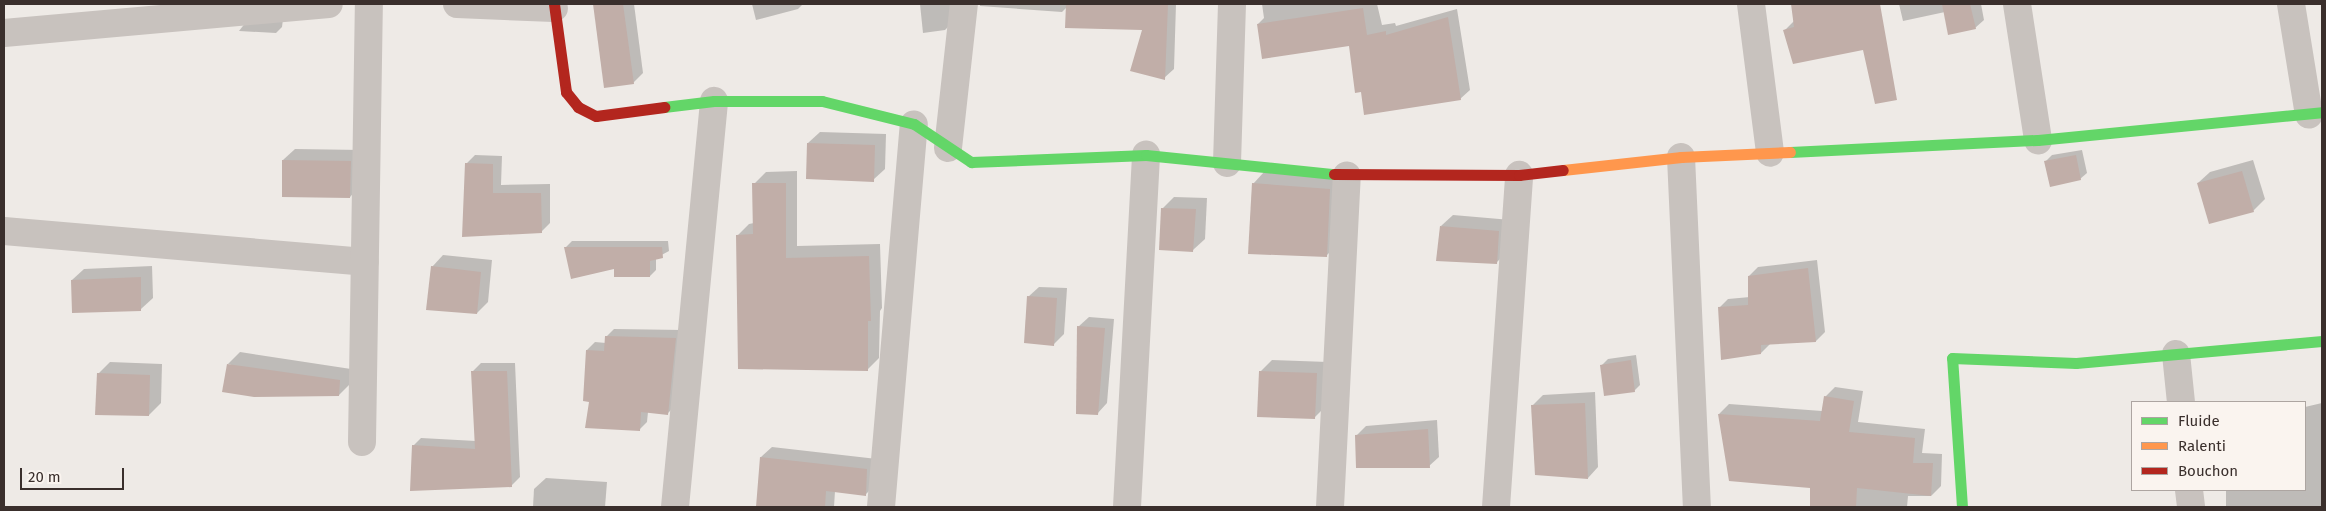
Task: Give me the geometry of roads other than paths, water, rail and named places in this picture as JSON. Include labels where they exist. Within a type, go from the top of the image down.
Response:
[{"type":"street","points":[[4,33],[329,4]]},
{"type":"street","points":[[362,442],[369,4]]},
{"type":"street","points":[[457,4],[554,6],[566,92],[578,107],[596,116],[714,101],[822,101],[914,124],[971,162],[1146,155],[1347,175],[1519,175],[1681,157],[2038,140],[2316,113],[2291,4]]},
{"type":"street","points":[[948,148],[964,4]]},
{"type":"street","points":[[1227,163],[1232,4]]},
{"type":"street","points":[[1751,4],[1770,153]]},
{"type":"street","points":[[2017,4],[2038,140]]},
{"type":"street","points":[[675,507],[714,101]]},
{"type":"street","points":[[881,507],[914,124]]},
{"type":"street","points":[[1127,507],[1146,155]]},
{"type":"street","points":[[1681,157],[1697,507]]},
{"type":"street","points":[[1330,507],[1347,175]]},
{"type":"street","points":[[1496,507],[1519,175]]},
{"type":"street","points":[[4,231],[365,262]]},
{"type":"street","points":[[1962,507],[1952,358],[2076,363],[2322,341]]},
{"type":"street","points":[[2176,354],[2181,401]]},
{"type":"street","points":[[2189,491],[2190,507]]}]
